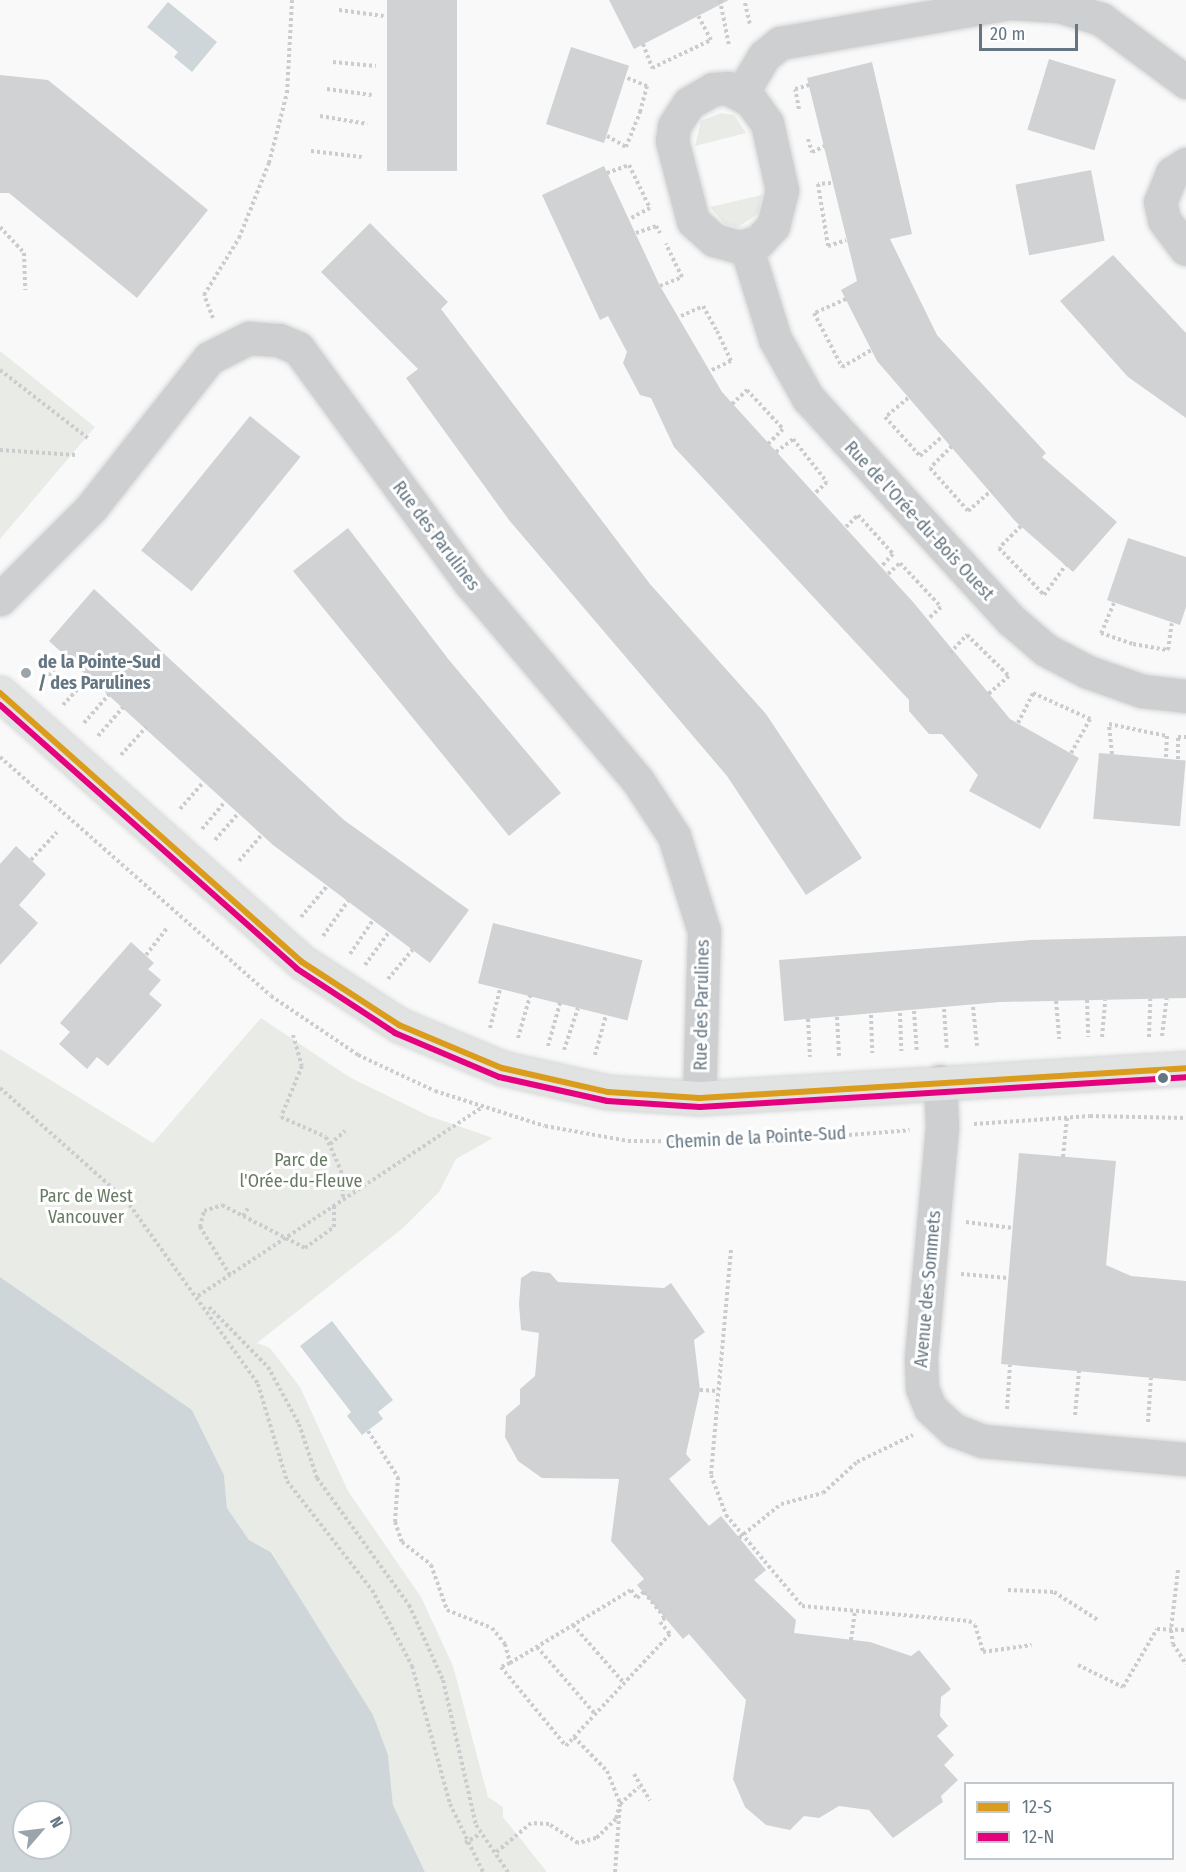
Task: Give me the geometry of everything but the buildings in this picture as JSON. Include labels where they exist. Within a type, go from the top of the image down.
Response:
[{"type":"street","points":[[742,93],[764,56],[780,43],[980,5],[1022,3],[1059,6],[1101,20],[1186,82]]},
{"type":"street","points":[[728,88],[742,93],[767,123],[782,190],[773,226],[746,246],[714,240],[693,221],[672,141],[679,115],[699,95],[728,88]]},
{"type":"street","points":[[1186,164],[1172,173],[1160,202],[1164,220],[1186,249]]},
{"type":"street","name":"Rue de l'Orée-du-Bois Ouest","points":[[746,246],[775,339],[808,398],[1011,620],[1046,650],[1088,672],[1142,691],[1186,696]]},
{"type":"street","name":"Rue des Parulines","points":[[0,599],[91,508],[209,358],[249,338],[298,348],[471,584],[638,781],[674,836],[704,931],[699,1098]]},
{"type":"street","points":[[0,693],[268,935],[368,1008],[469,1056],[534,1077],[637,1096],[699,1098],[940,1081],[1186,1068]]},
{"type":"street","name":"Avenue des Sommets","points":[[940,1081],[942,1127],[921,1359],[922,1388],[930,1408],[954,1430],[983,1440],[1186,1459]]},
{"type":"path","points":[[214,319],[204,295],[239,238],[269,163],[287,93],[292,0]]},
{"type":"path","points":[[720,0],[731,56]]},
{"type":"path","points":[[339,10],[384,16]]},
{"type":"path","points":[[643,44],[652,68],[684,54],[711,40],[699,16]]},
{"type":"path","points":[[333,62],[376,66]]},
{"type":"path","points":[[607,136],[626,147],[640,112],[647,86],[626,77]]},
{"type":"path","points":[[802,120],[795,89],[809,85]]},
{"type":"path","points":[[327,89],[372,95]]},
{"type":"path","points":[[320,116],[367,124]]},
{"type":"path","points":[[805,130],[812,152],[825,146]]},
{"type":"path","points":[[311,151],[362,157]]},
{"type":"path","points":[[607,173],[629,165],[650,208],[629,219]]},
{"type":"path","points":[[831,183],[818,184],[828,246],[846,240]]},
{"type":"path","points":[[636,233],[656,226],[682,277],[660,286]]},
{"type":"path","points":[[0,227],[24,253],[25,290]]},
{"type":"path","points":[[846,299],[814,313],[842,367],[871,350]]},
{"type":"path","points":[[681,316],[703,306],[717,331],[731,361],[710,371]]},
{"type":"path","points":[[0,370],[89,439]]},
{"type":"path","points":[[732,404],[747,390],[776,421],[783,429],[768,444]]},
{"type":"path","points":[[908,398],[885,417],[920,456],[943,436]]},
{"type":"path","points":[[776,453],[793,439],[827,482],[813,495]]},
{"type":"path","points":[[952,446],[930,468],[968,511],[992,490]]},
{"type":"path","points":[[0,450],[76,455]]},
{"type":"path","points":[[846,526],[858,515],[893,554],[882,567]]},
{"type":"path","points":[[1021,526],[999,548],[1044,595],[1066,565]]},
{"type":"path","points":[[888,574],[900,563],[941,607],[928,619]]},
{"type":"path","points":[[1114,603],[1101,633],[1133,644],[1168,650],[1172,623]]},
{"type":"path","points":[[950,653],[967,635],[1009,676],[988,694]]},
{"type":"path","points":[[40,684],[66,657]]},
{"type":"path","points":[[63,705],[89,677]]},
{"type":"path","points":[[1018,723],[1033,693],[1090,718],[1071,753]]},
{"type":"path","points":[[83,724],[109,694]]},
{"type":"path","points":[[97,736],[123,707]]},
{"type":"path","points":[[1112,754],[1109,724],[1167,736],[1166,758]]},
{"type":"path","points":[[120,757],[146,727]]},
{"type":"path","points":[[1178,759],[1178,737],[1186,737]]},
{"type":"path","points":[[179,810],[203,783]]},
{"type":"path","points":[[201,830],[225,802]]},
{"type":"path","points":[[214,841],[238,814]]},
{"type":"path","points":[[32,860],[57,832]]},
{"type":"path","points":[[237,863],[262,835]]},
{"type":"path","points":[[301,917],[327,886]]},
{"type":"path","points":[[323,936],[348,901]]},
{"type":"path","points":[[349,956],[373,920]]},
{"type":"path","points":[[146,955],[167,928]]},
{"type":"path","points":[[364,967],[389,932]]},
{"type":"path","points":[[387,980],[412,950]]},
{"type":"path","points":[[490,1028],[500,989]]},
{"type":"path","points":[[518,1038],[530,996]]},
{"type":"path","points":[[1162,1037],[1167,998]]},
{"type":"path","points":[[1149,1037],[1150,999]]},
{"type":"path","points":[[1088,1000],[1088,1037]]},
{"type":"path","points":[[1102,1037],[1105,1000]]},
{"type":"path","points":[[1056,1001],[1059,1039]]},
{"type":"path","points":[[548,1046],[560,1003]]},
{"type":"path","points":[[973,1007],[977,1046]]},
{"type":"path","points":[[564,1050],[578,1008]]},
{"type":"path","points":[[944,1009],[947,1048]]},
{"type":"path","points":[[914,1011],[917,1050]]},
{"type":"path","points":[[900,1012],[901,1051]]},
{"type":"path","points":[[595,1055],[606,1015]]},
{"type":"path","points":[[871,1015],[872,1053]]},
{"type":"path","points":[[837,1017],[839,1056]]},
{"type":"path","points":[[808,1019],[810,1059]]},
{"type":"path","points":[[293,1035],[302,1066],[281,1117],[313,1128],[330,1144],[343,1199]]},
{"type":"path","points":[[0,1088],[126,1200],[198,1296],[258,1384],[287,1481],[393,1625],[412,1666],[465,1843],[483,1872]]},
{"type":"path","points":[[198,1296],[481,1108]]},
{"type":"path","points":[[979,1124],[1067,1117],[1186,1118]]},
{"type":"path","points":[[1063,1157],[1067,1117]]},
{"type":"path","name":"Chemin de la Pointe-Sud","points":[[545,1126],[657,1143],[896,1131]]},
{"type":"path","points":[[330,1144],[345,1131]]},
{"type":"path","points":[[230,1275],[205,1239],[200,1217],[213,1205],[243,1216],[305,1248],[334,1227],[334,1205]]},
{"type":"path","points":[[243,1216],[249,1208]]},
{"type":"path","points":[[966,1222],[1013,1228]]},
{"type":"path","points":[[731,1250],[711,1475],[726,1515],[741,1536],[802,1606],[969,1621],[975,1625],[983,1652],[1031,1645]]},
{"type":"path","points":[[960,1274],[1008,1278]]},
{"type":"path","points":[[198,1296],[268,1367],[299,1424],[317,1478],[409,1605],[443,1680],[480,1834],[508,1872]]},
{"type":"path","points":[[1006,1412],[1010,1365]]},
{"type":"path","points":[[1074,1418],[1079,1371]]},
{"type":"path","points":[[1148,1425],[1151,1378]]},
{"type":"path","points":[[700,1390],[718,1391]]},
{"type":"path","points":[[368,1431],[398,1477],[395,1522],[402,1542],[431,1565],[447,1610],[496,1632],[510,1663]]},
{"type":"path","points":[[741,1536],[781,1504],[823,1492],[857,1462],[913,1435]]},
{"type":"path","points":[[1178,1570],[1171,1630],[1173,1644],[1186,1664]]},
{"type":"path","points":[[631,1590],[637,1598],[644,1592],[655,1605],[669,1634],[566,1746],[501,1667],[537,1647],[631,1590]]},
{"type":"path","points":[[1008,1590],[1054,1592],[1098,1620]]},
{"type":"path","points":[[851,1640],[855,1612]]},
{"type":"path","points":[[573,1624],[624,1683]]},
{"type":"path","points":[[1078,1665],[1123,1687],[1157,1629],[1186,1630]]},
{"type":"path","points":[[537,1647],[595,1714]]},
{"type":"path","points":[[574,1737],[607,1770],[620,1804],[615,1872]]},
{"type":"path","points":[[634,1774],[639,1787],[650,1801]]},
{"type":"path","points":[[494,1854],[514,1832],[538,1821],[569,1840],[588,1842],[607,1831],[620,1804],[639,1787]]},
{"type":"path","points":[[465,1843],[480,1834]]},
{"type":"green space","points":[[721,113],[734,115],[746,133],[695,146],[701,121]]},
{"type":"green space","points":[[762,195],[758,214],[738,227],[725,224],[710,207]]},
{"type":"green space","points":[[0,351],[95,427],[0,539]]},
{"type":"green space","name":"Parc de West Vancouver","points":[[261,1018],[349,1077],[429,1116],[493,1138],[456,1159],[439,1192],[403,1228],[257,1343],[270,1348],[300,1387],[348,1491],[421,1597],[453,1666],[488,1797],[503,1807],[503,1817],[547,1872],[425,1872],[393,1805],[388,1755],[272,1552],[249,1540],[227,1508],[224,1475],[192,1410],[0,1277],[0,1049],[153,1143]]},
{"type":"shaded area","points":[[168,2],[217,42],[192,72],[174,57],[178,52],[147,27]]},
{"type":"shaded area","points":[[0,1277],[192,1410],[224,1475],[227,1508],[249,1540],[271,1552],[373,1715],[388,1755],[393,1805],[425,1872],[0,1872]]},
{"type":"shaded area","points":[[332,1321],[393,1400],[378,1412],[383,1419],[362,1435],[347,1416],[351,1412],[300,1346]]},
{"type":"transit line","name":"12-S","points":[[0,693],[302,962],[399,1025],[502,1068],[608,1092],[699,1098],[1186,1068]]},
{"type":"transit line","name":"12-N","points":[[0,705],[297,969],[395,1033],[499,1077],[607,1101],[700,1107],[1186,1077]]},
{"type":"place","name":"de la Pointe-Sud / des Parulines","points":[[26,673]]},
{"type":"park label","name":"Parc de l'Orée-du-Fleuve","points":[[301,1171]]}]
